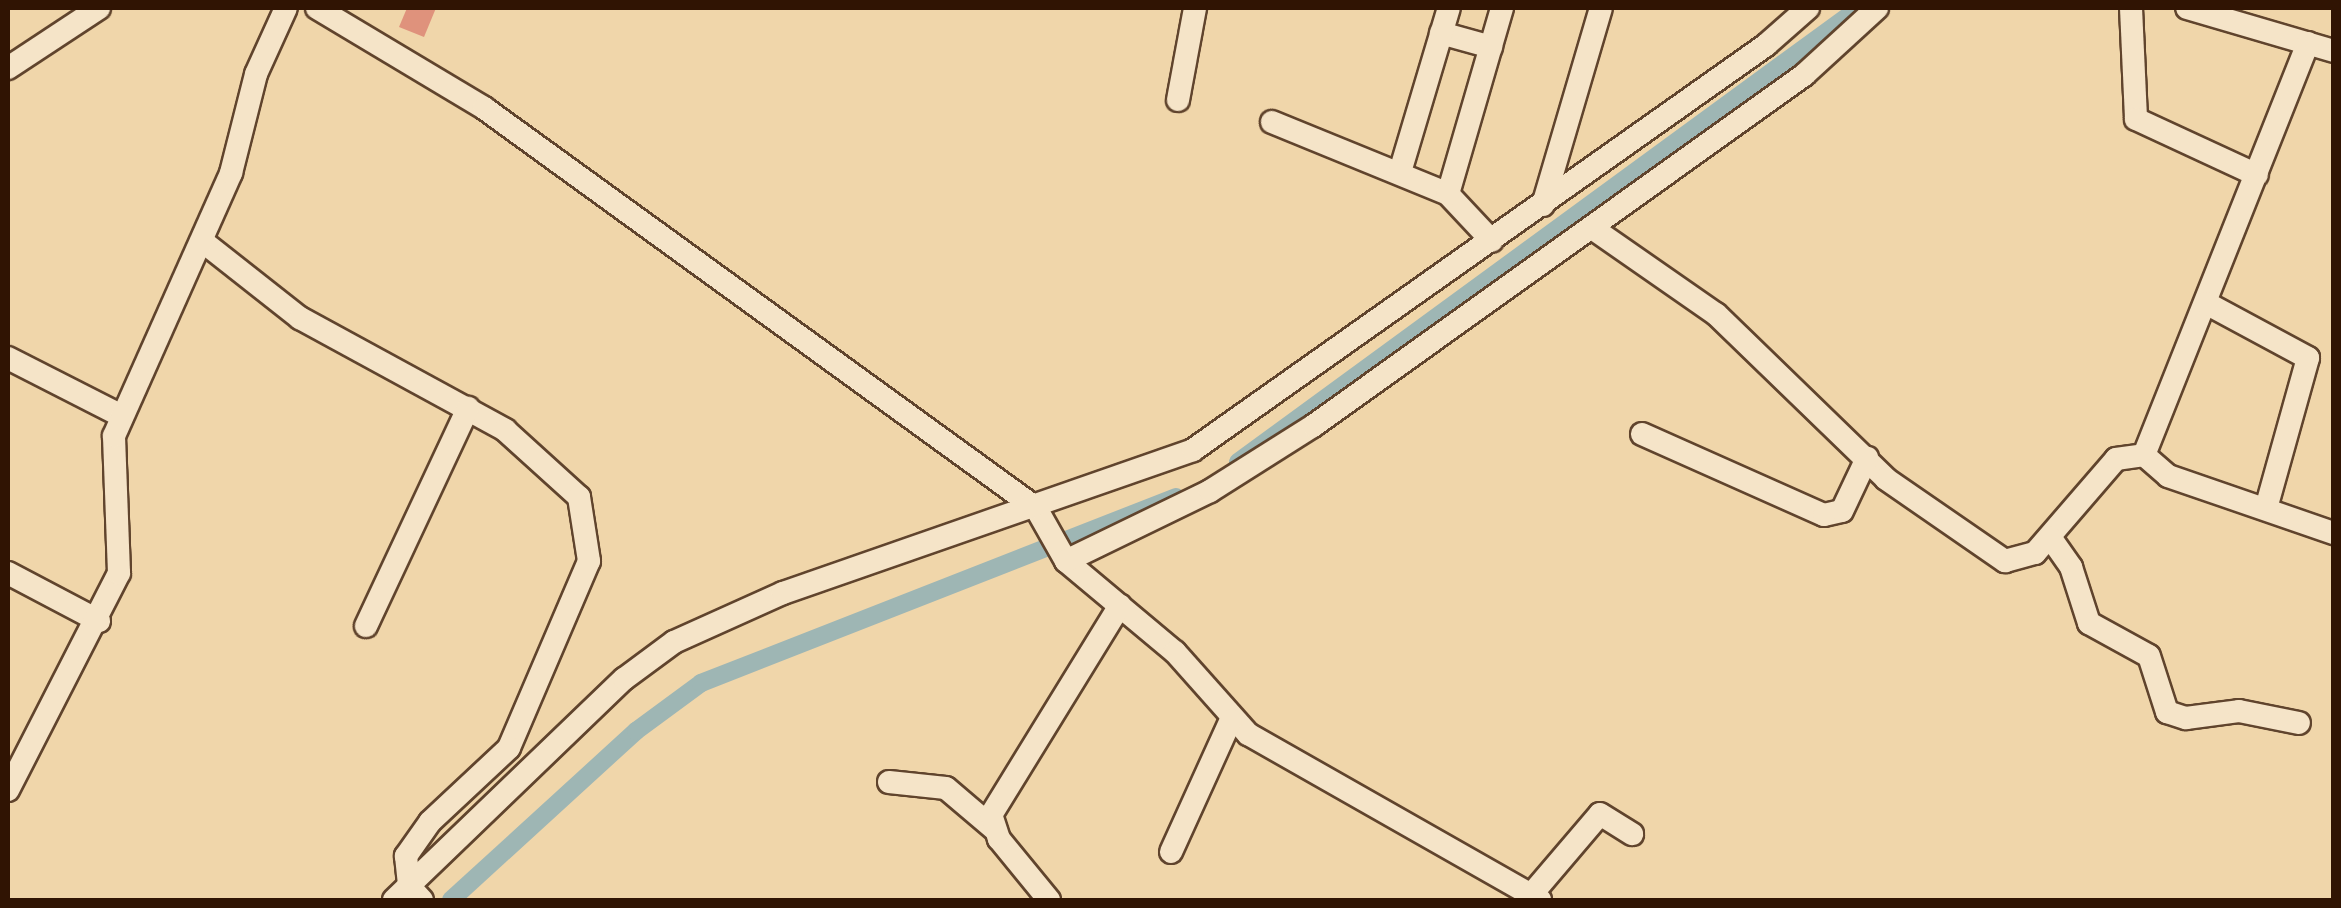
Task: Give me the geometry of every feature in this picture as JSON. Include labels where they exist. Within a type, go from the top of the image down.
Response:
[{"type":"street","points":[[8,68],[100,8]]},
{"type":"street","points":[[8,790],[99,621],[119,574],[110,458],[122,416],[231,172],[256,74],[286,8]]},
{"type":"street","points":[[317,8],[484,108],[1039,514],[1062,556],[1175,652],[1231,720],[1536,898],[1600,814],[1632,834]]},
{"type":"street","points":[[1178,100],[1195,8]]},
{"type":"street","points":[[1400,172],[1449,8]]},
{"type":"street","points":[[1448,194],[1502,8]]},
{"type":"street","points":[[1543,205],[1601,8]]},
{"type":"street","points":[[410,895],[624,679],[674,642],[783,594],[1039,514],[1193,450],[1543,205],[1808,8]]},
{"type":"street","points":[[1062,556],[1250,469],[1595,230],[1804,75],[1877,8]]},
{"type":"street","points":[[2131,8],[2136,119],[2257,175]]},
{"type":"street","points":[[2188,8],[2334,51]]},
{"type":"street","points":[[1441,32],[1492,47]]},
{"type":"street","points":[[2144,455],[2308,43]]},
{"type":"street","points":[[1272,122],[1448,194],[1492,241]]},
{"type":"street","points":[[1595,230],[1716,314],[1867,458],[2005,561],[2020,562],[2050,537],[2101,472],[2116,459],[2144,455],[2168,476],[2334,533]]},
{"type":"street","points":[[202,242],[300,318],[468,408],[579,497],[589,560],[508,748],[415,839],[406,856],[410,895]]},
{"type":"street","points":[[2206,303],[2308,358],[2266,508]]},
{"type":"street","points":[[8,358],[122,416]]},
{"type":"street","points":[[366,626],[468,408]]},
{"type":"street","points":[[1642,434],[1824,515],[1842,511],[1867,458]]},
{"type":"street","points":[[2050,537],[2072,567],[2089,623],[2149,656],[2167,712],[2186,718],[2239,710],[2298,723]]},
{"type":"street","points":[[8,573],[99,621]]},
{"type":"street","points":[[993,828],[1000,794],[1120,604]]},
{"type":"street","points":[[1171,852],[1231,720]]},
{"type":"street","points":[[888,782],[946,788],[993,828],[1048,900]]},
{"type":"building","points":[[407,8],[436,8],[424,37],[399,27]]},
{"type":"waterway","points":[[1238,462],[1859,8]]},
{"type":"waterway","points":[[451,900],[636,731],[701,683],[1176,497]]}]
